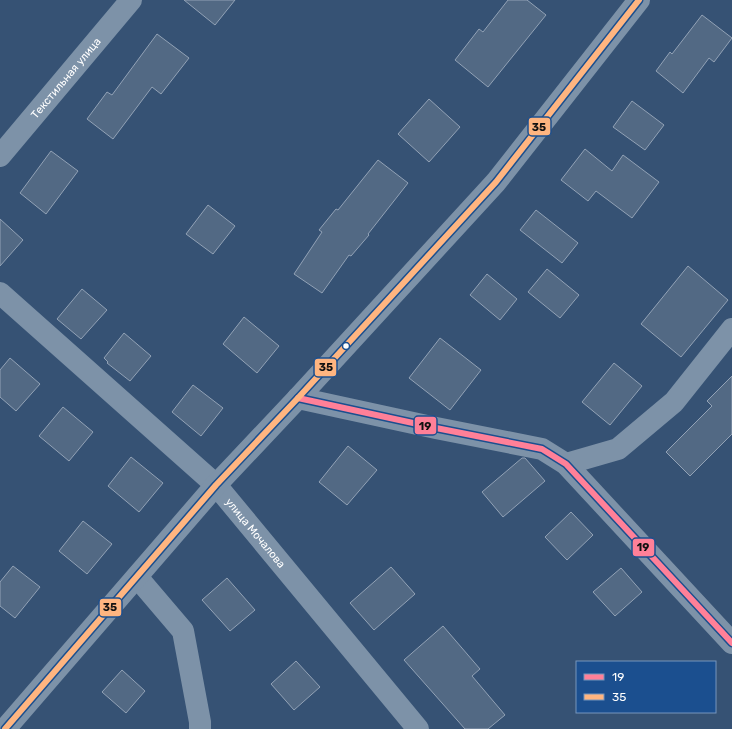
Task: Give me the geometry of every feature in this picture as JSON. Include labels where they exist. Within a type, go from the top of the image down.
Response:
[{"type":"street","name":"Текстильная улица","points":[[0,156],[131,0]]},
{"type":"street","points":[[5,729],[216,485],[496,182],[639,0]]},
{"type":"street","name":"улица Мочалова","points":[[0,293],[216,485],[418,729]]},
{"type":"street","points":[[566,464],[618,449],[674,402],[732,329]]},
{"type":"street","points":[[298,398],[542,449],[566,464],[723,624],[732,643]]},
{"type":"street","points":[[137,577],[183,631],[200,729]]},
{"type":"building","points":[[184,0],[235,0],[215,25]]},
{"type":"building","points":[[508,0],[527,0],[546,15],[488,87],[455,60],[479,29],[483,32]]},
{"type":"building","points":[[702,15],[732,38],[714,62],[709,58],[683,93],[656,71],[670,52],[672,54]]},
{"type":"building","points":[[157,34],[189,58],[161,94],[152,87],[113,139],[87,119],[107,92],[112,95]]},
{"type":"building","points":[[429,99],[460,127],[429,162],[398,134]]},
{"type":"building","points":[[632,101],[664,125],[645,150],[613,127]]},
{"type":"building","points":[[585,149],[612,171],[623,155],[659,182],[632,218],[596,191],[588,201],[561,180]]},
{"type":"building","points":[[51,151],[78,171],[46,214],[20,193]]},
{"type":"building","points":[[378,160],[408,183],[368,234],[369,235],[351,256],[349,255],[322,293],[294,274],[322,232],[319,230],[336,209],[338,210]]},
{"type":"building","points":[[208,205],[235,226],[213,254],[186,234]]},
{"type":"building","points":[[536,210],[578,243],[562,263],[520,230]]},
{"type":"building","points":[[0,219],[23,240],[0,266]]},
{"type":"building","points":[[688,266],[728,300],[681,357],[641,324]]},
{"type":"building","points":[[547,269],[579,295],[560,318],[528,292]]},
{"type":"building","points":[[487,274],[517,299],[500,320],[470,295]]},
{"type":"building","points":[[82,289],[107,310],[81,339],[57,319]]},
{"type":"building","points":[[244,317],[279,346],[257,373],[223,344]]},
{"type":"building","points":[[124,333],[151,356],[130,381],[107,363],[108,362],[104,358]]},
{"type":"building","points":[[440,338],[481,370],[450,410],[409,378]]},
{"type":"building","points":[[10,358],[40,384],[16,411],[0,397],[0,370]]},
{"type":"building","points":[[614,363],[642,386],[610,425],[582,402]]},
{"type":"building","points":[[732,376],[732,434],[690,476],[666,452],[712,406],[707,401]]},
{"type":"building","points":[[193,385],[223,408],[201,436],[172,412]]},
{"type":"building","points":[[63,407],[93,432],[69,461],[39,436]]},
{"type":"building","points":[[348,446],[377,470],[347,505],[319,482]]},
{"type":"building","points":[[131,457],[163,483],[139,512],[108,486]]},
{"type":"building","points":[[522,458],[525,458],[545,481],[503,517],[482,492]]},
{"type":"building","points":[[571,512],[593,535],[567,560],[545,537]]},
{"type":"building","points":[[83,521],[112,544],[87,574],[59,551]]},
{"type":"building","points":[[13,566],[40,587],[15,618],[0,606],[0,582]]},
{"type":"building","points":[[391,567],[415,594],[374,630],[350,603]]},
{"type":"building","points":[[621,568],[642,592],[615,616],[593,592]]},
{"type":"building","points":[[227,578],[255,610],[230,631],[202,600]]},
{"type":"building","points":[[443,626],[480,669],[472,676],[505,715],[488,729],[465,729],[404,660]]},
{"type":"building","points":[[296,661],[320,687],[294,710],[271,684]]},
{"type":"building","points":[[122,670],[145,691],[126,713],[102,692]]},
{"type":"transit line","name":"35","points":[[5,729],[216,485],[496,182],[639,0]]},
{"type":"transit line","name":"19","points":[[298,398],[542,449],[566,464],[732,643]]}]
